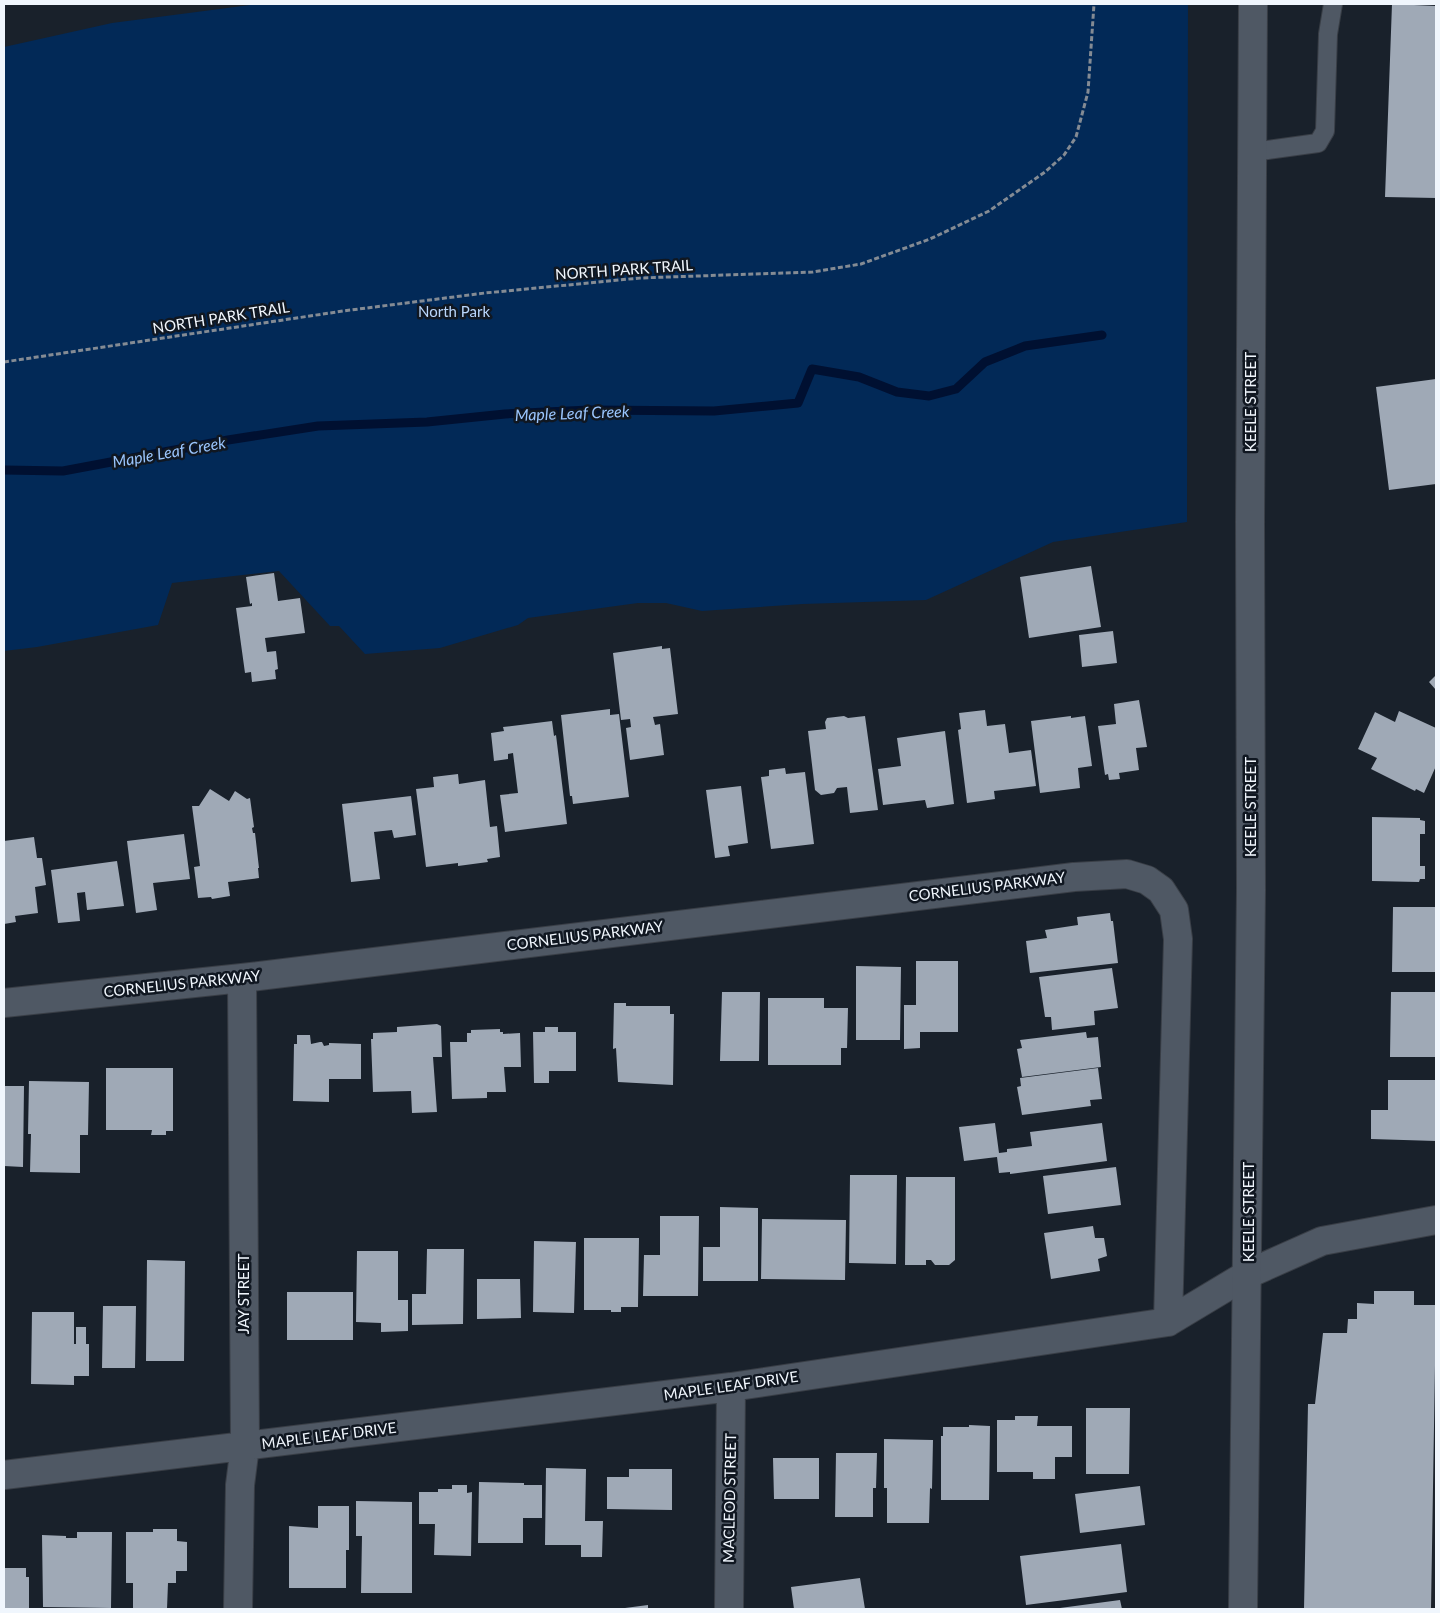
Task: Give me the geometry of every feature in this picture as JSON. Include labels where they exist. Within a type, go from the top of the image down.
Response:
[{"type":"street","name":"KEELE STREET","points":[[1243,1609],[1251,900],[1250,512],[1253,4]]},
{"type":"street","name":"CORNELIUS PARKWAY","points":[[4,1003],[242,978],[1074,877],[1127,874],[1147,880],[1161,890],[1174,910],[1178,939],[1168,1322]]},
{"type":"street","name":"JAY STREET","points":[[238,1609],[240,1485],[245,1446],[242,978]]},
{"type":"street","name":"MAPLE LEAF DRIVE","points":[[4,1475],[732,1386],[1168,1322],[1248,1274],[1322,1240],[1436,1220]]},
{"type":"street","name":"MACLEOD STREET","points":[[728,1609],[732,1386]]},
{"type":"lane","points":[[1253,152],[1318,144],[1325,131],[1328,34],[1333,4]]},
{"type":"path","name":"NORTH PARK TRAIL","points":[[4,362],[344,311],[485,293],[640,278],[813,272],[862,264],[930,239],[989,211],[1045,172],[1064,155],[1076,137],[1088,92],[1094,4]]},
{"type":"green space","name":"North Park","points":[[257,4],[1188,4],[1187,522],[1053,542],[926,600],[803,604],[702,611],[666,603],[638,603],[528,618],[518,625],[440,648],[365,654],[339,626],[330,626],[279,571],[172,583],[158,625],[37,647],[4,651],[4,47],[112,23]]},
{"type":"building","points":[[1392,4],[1436,6],[1436,198],[1385,197]]},
{"type":"building","points":[[1436,379],[1436,484],[1389,490],[1376,387]]},
{"type":"building","points":[[1091,566],[1101,627],[1029,638],[1020,577]]},
{"type":"building","points":[[274,573],[278,601],[300,598],[305,633],[265,638],[267,652],[276,651],[278,669],[275,670],[276,679],[252,682],[251,672],[245,673],[236,608],[252,606],[252,603],[250,604],[246,577]]},
{"type":"building","points":[[1113,631],[1117,663],[1082,667],[1079,635]]},
{"type":"building","points":[[662,646],[662,649],[670,648],[678,714],[653,717],[655,725],[660,724],[664,755],[630,760],[626,728],[631,727],[630,719],[621,720],[613,653]]},
{"type":"building","points":[[1436,675],[1436,690],[1429,682]]},
{"type":"building","points":[[1139,700],[1147,747],[1136,748],[1139,770],[1119,773],[1120,779],[1109,780],[1108,774],[1105,775],[1098,726],[1116,724],[1114,704]]},
{"type":"building","points":[[610,709],[610,715],[619,714],[629,797],[573,804],[572,796],[570,796],[561,715]]},
{"type":"building","points":[[985,710],[987,726],[1005,724],[1009,753],[1031,750],[1036,786],[994,791],[995,799],[967,803],[958,730],[961,729],[959,713]]},
{"type":"building","points":[[1399,711],[1436,728],[1436,766],[1424,793],[1416,789],[1415,791],[1371,769],[1377,758],[1358,749],[1375,712],[1395,722]]},
{"type":"building","points":[[844,716],[848,718],[865,716],[878,810],[850,813],[847,787],[837,788],[834,793],[821,795],[815,790],[808,731],[826,729],[825,722],[827,718]]},
{"type":"building","points":[[1071,716],[1071,718],[1085,716],[1092,766],[1078,768],[1080,788],[1040,793],[1031,721]]},
{"type":"building","points":[[552,721],[554,736],[556,735],[567,824],[505,832],[500,795],[518,793],[513,753],[508,754],[508,759],[494,761],[491,733],[504,731],[503,727]]},
{"type":"building","points":[[945,731],[954,804],[927,808],[925,800],[883,805],[878,769],[901,766],[897,738]]},
{"type":"building","points":[[785,768],[786,774],[805,772],[814,844],[771,849],[761,777],[769,776],[769,770]]},
{"type":"building","points":[[458,774],[459,784],[485,780],[490,827],[497,826],[500,857],[487,859],[488,862],[458,866],[458,863],[426,867],[416,789],[434,787],[433,777]]},
{"type":"building","points":[[741,786],[748,843],[728,846],[730,856],[715,858],[706,790]]},
{"type":"building","points":[[210,789],[229,801],[235,791],[247,799],[250,798],[254,827],[252,828],[253,833],[255,833],[259,868],[259,878],[228,882],[230,896],[212,899],[211,897],[198,898],[194,867],[200,866],[192,806],[199,806]]},
{"type":"building","points":[[411,796],[416,835],[394,838],[392,830],[374,832],[380,879],[351,882],[342,804]]},
{"type":"building","points":[[1372,817],[1420,818],[1420,820],[1425,821],[1425,834],[1420,834],[1420,866],[1425,866],[1425,879],[1420,879],[1419,882],[1372,881]]},
{"type":"building","points":[[184,834],[190,879],[153,883],[157,910],[136,913],[127,841]]},
{"type":"building","points":[[34,837],[37,858],[42,858],[46,885],[35,887],[38,913],[15,916],[16,922],[4,924],[4,841]]},
{"type":"building","points":[[117,861],[124,906],[87,910],[85,892],[77,893],[80,921],[58,923],[51,870]]},
{"type":"building","points":[[1393,907],[1436,907],[1436,972],[1392,972]]},
{"type":"building","points":[[1110,913],[1111,921],[1113,921],[1118,963],[1030,973],[1026,941],[1047,938],[1045,930],[1078,925],[1077,917]]},
{"type":"building","points":[[916,961],[958,961],[958,1032],[920,1032],[920,1048],[904,1049],[904,1005],[916,1005]]},
{"type":"building","points":[[856,966],[901,967],[900,1040],[856,1040]]},
{"type":"building","points":[[1112,968],[1118,1008],[1094,1011],[1095,1025],[1052,1030],[1051,1017],[1045,1017],[1039,977]]},
{"type":"building","points":[[722,992],[760,992],[759,1061],[720,1061]]},
{"type":"building","points":[[1391,992],[1436,992],[1436,1057],[1390,1057]]},
{"type":"building","points":[[768,998],[824,998],[824,1008],[848,1008],[847,1048],[841,1048],[841,1065],[768,1065]]},
{"type":"building","points":[[614,1003],[626,1003],[626,1006],[670,1006],[670,1014],[674,1014],[673,1085],[618,1082],[616,1048],[613,1049]]},
{"type":"building","points":[[437,1024],[441,1026],[442,1057],[433,1057],[437,1112],[412,1113],[411,1091],[373,1092],[371,1039],[373,1039],[373,1033],[397,1032],[397,1027]]},
{"type":"building","points":[[545,1027],[558,1027],[558,1032],[576,1032],[576,1071],[549,1071],[549,1083],[534,1083],[533,1032],[545,1032]]},
{"type":"building","points":[[500,1029],[500,1032],[503,1032],[503,1034],[520,1033],[521,1067],[504,1067],[506,1092],[487,1092],[487,1098],[452,1099],[450,1042],[467,1042],[467,1033],[471,1033],[471,1030]]},
{"type":"building","points":[[1086,1032],[1087,1038],[1098,1037],[1101,1067],[1022,1077],[1017,1049],[1022,1048],[1020,1040]]},
{"type":"building","points":[[297,1035],[310,1035],[311,1044],[322,1042],[324,1046],[329,1045],[329,1043],[361,1044],[361,1079],[329,1079],[329,1102],[293,1101],[294,1044],[297,1044]]},
{"type":"building","points":[[106,1068],[173,1068],[173,1131],[166,1131],[166,1135],[151,1135],[152,1130],[106,1130]]},
{"type":"building","points":[[1098,1068],[1102,1099],[1090,1100],[1091,1106],[1022,1115],[1017,1087],[1021,1086],[1020,1078]]},
{"type":"building","points":[[1388,1080],[1436,1080],[1436,1141],[1371,1139],[1371,1110],[1388,1110]]},
{"type":"building","points":[[29,1081],[89,1082],[88,1135],[80,1135],[80,1173],[30,1172],[31,1134],[28,1134]]},
{"type":"building","points":[[4,1086],[24,1086],[23,1167],[4,1166]]},
{"type":"building","points":[[995,1123],[999,1153],[1007,1152],[1007,1149],[1032,1146],[1030,1132],[1102,1123],[1107,1161],[1010,1174],[1010,1172],[999,1173],[997,1157],[964,1161],[959,1127]]},
{"type":"building","points":[[1116,1167],[1121,1205],[1048,1214],[1043,1176]]},
{"type":"building","points":[[850,1175],[897,1175],[896,1264],[849,1263]]},
{"type":"building","points":[[906,1177],[955,1177],[955,1260],[949,1265],[935,1265],[931,1260],[926,1260],[926,1265],[905,1265]]},
{"type":"building","points":[[720,1207],[758,1208],[758,1281],[703,1281],[703,1247],[720,1247]]},
{"type":"building","points":[[660,1216],[699,1216],[698,1296],[643,1296],[644,1255],[660,1255]]},
{"type":"building","points":[[762,1219],[846,1220],[845,1280],[761,1279]]},
{"type":"building","points":[[1093,1226],[1095,1238],[1104,1238],[1107,1256],[1098,1259],[1100,1271],[1051,1279],[1044,1233]]},
{"type":"building","points":[[584,1238],[639,1238],[638,1307],[621,1307],[621,1312],[584,1310]]},
{"type":"building","points":[[534,1241],[576,1242],[574,1313],[533,1312]]},
{"type":"building","points":[[427,1249],[464,1249],[463,1324],[412,1325],[412,1294],[426,1294]]},
{"type":"building","points":[[357,1251],[398,1251],[398,1300],[408,1300],[408,1331],[381,1332],[381,1323],[356,1322]]},
{"type":"building","points":[[147,1260],[185,1261],[184,1361],[146,1361]]},
{"type":"building","points":[[477,1279],[520,1279],[521,1318],[477,1319]]},
{"type":"building","points":[[1374,1291],[1414,1291],[1414,1305],[1436,1305],[1431,1609],[1304,1609],[1308,1404],[1315,1404],[1323,1333],[1347,1333],[1348,1319],[1357,1319],[1357,1303],[1374,1304]]},
{"type":"building","points":[[287,1292],[353,1292],[353,1340],[287,1340]]},
{"type":"building","points":[[103,1306],[136,1306],[135,1368],[102,1368]]},
{"type":"building","points":[[32,1312],[74,1312],[74,1344],[76,1344],[76,1327],[86,1327],[86,1344],[89,1344],[89,1376],[74,1376],[74,1385],[31,1384]]},
{"type":"building","points":[[1086,1408],[1130,1408],[1129,1474],[1086,1474]]},
{"type":"building","points":[[1015,1416],[1038,1416],[1037,1426],[1072,1426],[1072,1457],[1055,1457],[1055,1479],[1033,1479],[1033,1472],[997,1472],[997,1420],[1015,1420]]},
{"type":"building","points":[[969,1425],[990,1426],[989,1500],[941,1500],[941,1436],[943,1436],[943,1427],[969,1427]]},
{"type":"building","points":[[884,1439],[933,1440],[929,1523],[887,1523],[887,1488],[884,1488]]},
{"type":"building","points":[[836,1453],[877,1453],[876,1488],[873,1488],[873,1517],[835,1517]]},
{"type":"building","points":[[773,1458],[819,1458],[819,1499],[774,1499]]},
{"type":"building","points":[[546,1468],[586,1469],[585,1521],[603,1521],[602,1557],[581,1557],[581,1545],[545,1545]]},
{"type":"building","points":[[629,1469],[672,1469],[672,1510],[607,1509],[607,1477],[629,1477]]},
{"type":"building","points":[[479,1482],[542,1485],[542,1518],[523,1518],[523,1543],[478,1543]]},
{"type":"building","points":[[452,1485],[467,1485],[467,1493],[472,1492],[471,1556],[434,1555],[435,1524],[419,1524],[419,1492],[438,1492],[438,1489],[452,1489]]},
{"type":"building","points":[[1140,1486],[1145,1525],[1080,1533],[1075,1494]]},
{"type":"building","points":[[356,1501],[412,1502],[412,1593],[361,1593],[362,1536],[356,1536]]},
{"type":"building","points":[[318,1506],[349,1506],[349,1550],[346,1550],[346,1588],[289,1588],[289,1526],[318,1528]]},
{"type":"building","points":[[153,1529],[177,1529],[177,1541],[187,1542],[187,1571],[176,1571],[176,1583],[168,1583],[167,1609],[133,1608],[133,1583],[126,1583],[126,1532],[153,1532]]},
{"type":"building","points":[[77,1532],[112,1532],[111,1608],[43,1607],[42,1535],[77,1538]]},
{"type":"building","points":[[1121,1544],[1127,1592],[1026,1605],[1020,1556]]},
{"type":"building","points":[[4,1568],[26,1568],[26,1577],[29,1577],[29,1609],[4,1609]]},
{"type":"building","points":[[860,1578],[865,1609],[794,1609],[791,1587]]},
{"type":"building","points":[[1120,1600],[1122,1609],[1060,1609],[1060,1608]]},
{"type":"building","points":[[648,1605],[648,1609],[625,1609],[625,1608]]},
{"type":"waterway","name":"Maple Leaf Creek","points":[[4,470],[63,471],[228,440],[318,426],[427,422],[505,414],[590,410],[714,411],[798,403],[812,369],[859,377],[897,392],[929,396],[956,389],[985,362],[1025,346],[1102,335]]}]
